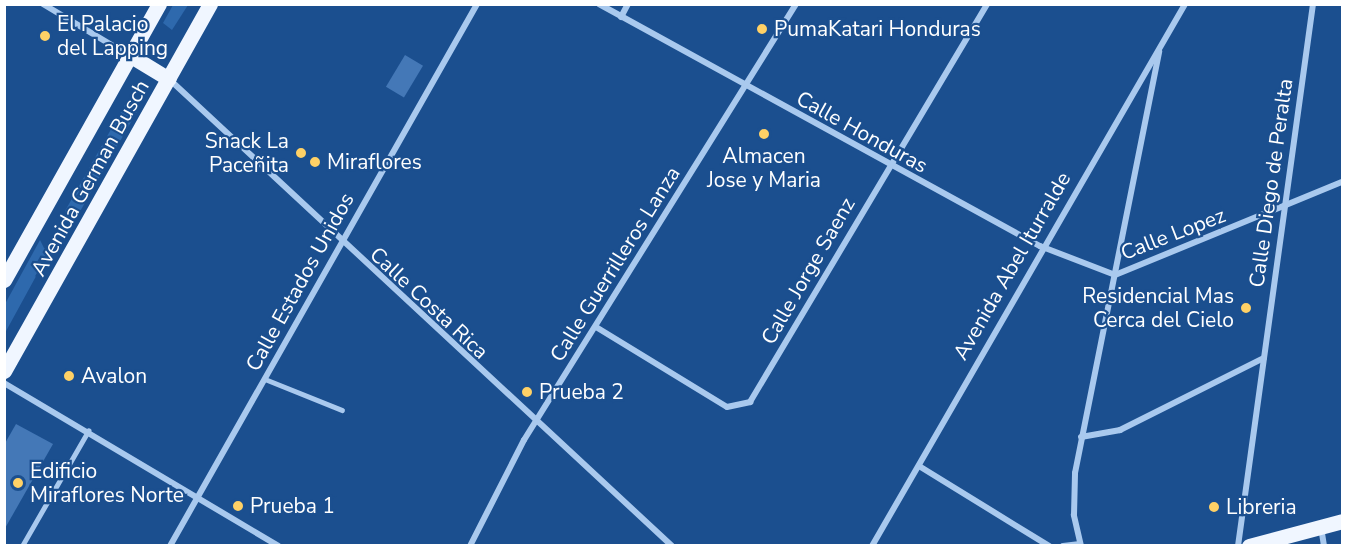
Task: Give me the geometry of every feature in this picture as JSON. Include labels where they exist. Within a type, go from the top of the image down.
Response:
[{"type":"main road","name":"Avenida German Busch","points":[[4,280],[159,4]]},
{"type":"main road","name":"Avenida German Busch","points":[[4,371],[210,4]]},
{"type":"main road","points":[[131,56],[169,79]]},
{"type":"main road","points":[[1250,546],[1342,521]]},
{"type":"street","points":[[43,4],[131,56]]},
{"type":"street","name":"Calle Estados Unidos","points":[[170,546],[477,4]]},
{"type":"street","name":"Calle Honduras","points":[[599,4],[888,166],[1040,246],[1115,275]]},
{"type":"street","points":[[621,17],[628,4]]},
{"type":"street","name":"Calle Guerrilleros Lanza","points":[[470,546],[535,424],[796,4]]},
{"type":"street","name":"Calle Jorge Saenz","points":[[596,327],[727,407],[743,407],[756,394],[888,166],[987,4]]},
{"type":"street","name":"Avenida Abel Iturralde","points":[[872,546],[919,466],[1040,246],[1185,4]]},
{"type":"street","name":"Calle Diego de Peralta","points":[[1238,546],[1313,4]]},
{"type":"street","points":[[1063,546],[1080,545],[1074,515],[1081,437],[1160,47]]},
{"type":"street","name":"Calle Costa Rica","points":[[169,79],[535,424],[672,546]]},
{"type":"street","name":"Calle Lopez","points":[[1115,275],[1342,182]]},
{"type":"street","points":[[1081,437],[1120,430],[1264,358]]},
{"type":"street","points":[[4,383],[278,546]]},
{"type":"street","points":[[919,466],[1049,546]]},
{"type":"street","points":[[1321,527],[1324,546]]},
{"type":"lane","points":[[265,379],[342,410]]},
{"type":"lane","points":[[22,546],[88,431]]},
{"type":"shaded area","points":[[173,5],[188,5],[172,30],[163,23]]},
{"type":"shaded area","points":[[127,101],[139,108],[70,229],[65,211]]},
{"type":"shaded area","points":[[40,240],[44,248],[52,247],[5,333],[5,304]]},
{"type":"building","points":[[405,55],[423,66],[404,98],[386,87]]},
{"type":"building","name":"Edificio Miraflores Norte","points":[[16,424],[53,444],[4,530],[4,445]]},
{"type":"place","name":"PumaKatari Honduras","points":[[762,29]]},
{"type":"place","name":"El Palacio del Lapping","points":[[45,36]]},
{"type":"place","name":"Almacen Jose y Maria","points":[[764,134]]},
{"type":"place","name":"Snack La Paceñita","points":[[301,153]]},
{"type":"place","name":"Miraflores","points":[[315,162]]},
{"type":"place","name":"Residencial Mas Cerca del Cielo","points":[[1246,308]]},
{"type":"place","name":"Avalon","points":[[69,376]]},
{"type":"place","name":"Prueba 2","points":[[527,392]]},
{"type":"place","name":"Edificio Miraflores Norte","points":[[18,483]]},
{"type":"place","name":"Prueba 1","points":[[238,506]]},
{"type":"place","name":"Libreria","points":[[1214,507]]}]
